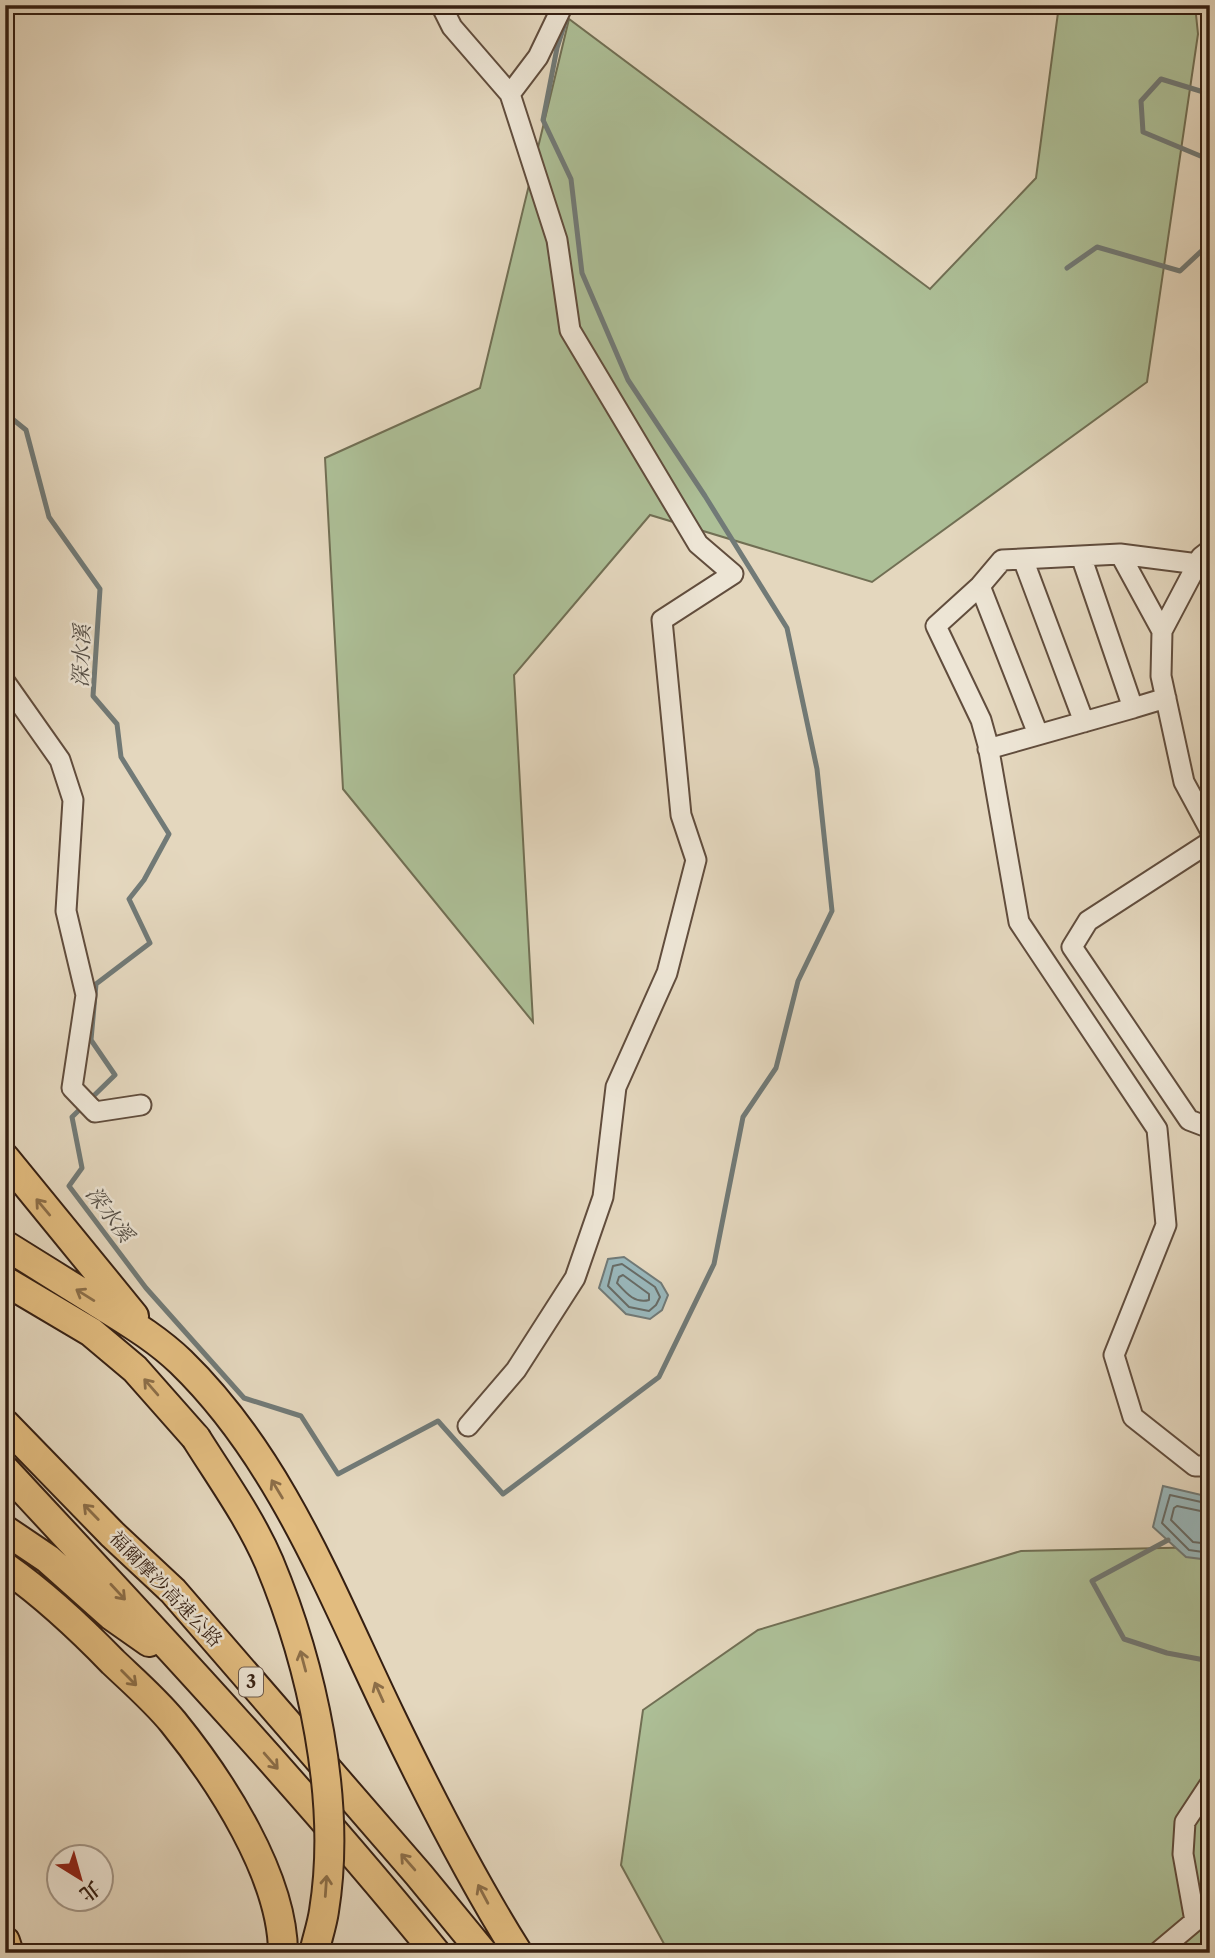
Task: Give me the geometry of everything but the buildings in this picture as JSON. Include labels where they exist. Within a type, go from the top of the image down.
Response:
[{"type":"highway","points":[[5,1158],[149,1334],[209,1392],[263,1465],[296,1520],[337,1599],[424,1783],[490,1909],[518,1953]]},
{"type":"highway","points":[[5,1245],[149,1334]]},
{"type":"highway","points":[[5,1281],[91,1332],[135,1368],[196,1438],[247,1519],[268,1561],[301,1654],[321,1735],[330,1826],[324,1911],[314,1953]]},
{"type":"highway","name":"福爾摩沙高速公路","points":[[5,1424],[112,1534],[173,1591],[419,1875],[483,1953]]},
{"type":"highway","name":"福爾摩沙高速公路","points":[[5,1470],[193,1672],[389,1895],[436,1953]]},
{"type":"highway","points":[[5,1530],[48,1559],[112,1616],[193,1672]]},
{"type":"highway","points":[[5,1567],[67,1615],[172,1720],[217,1782],[254,1846],[274,1894],[283,1953]]},
{"type":"highway","points":[[5,1941],[9,1953]]},
{"type":"lane","points":[[441,5],[452,27],[510,94],[557,240],[570,331],[698,544],[733,574],[662,620],[681,815],[696,860],[667,973],[616,1087],[603,1197],[575,1278],[516,1370],[468,1426]]},
{"type":"lane","points":[[510,94],[538,57],[563,5]]},
{"type":"lane","points":[[1120,554],[1162,631]]},
{"type":"lane","points":[[1210,830],[1184,782],[1161,676],[1162,631],[1204,557],[1120,554],[1002,560],[980,586],[936,626],[981,720],[1019,922],[1157,1129],[1166,1225],[1114,1355],[1133,1417],[1195,1466],[1210,1466]]},
{"type":"lane","points":[[1082,556],[1133,708]]},
{"type":"lane","points":[[1023,559],[1084,722]]},
{"type":"lane","points":[[980,586],[1038,734]]},
{"type":"lane","points":[[5,682],[60,760],[73,800],[66,911],[86,996],[72,1088],[95,1112],[141,1105]]},
{"type":"lane","points":[[988,748],[1166,698]]},
{"type":"lane","points":[[1210,842],[1088,921],[1072,947],[1189,1120],[1210,1128]]},
{"type":"lane","points":[[1157,1953],[1195,1921],[1183,1854],[1185,1822],[1210,1784]]},
{"type":"green space","points":[[1059,5],[1195,5],[1198,34],[1147,382],[872,582],[650,515],[514,675],[533,1022],[343,789],[325,458],[480,388],[569,19],[930,289],[1036,178]]},
{"type":"green space","points":[[1210,1547],[1210,1953],[669,1953],[621,1865],[643,1710],[758,1630],[1021,1551]]},
{"type":"water","points":[[624,1257],[661,1283],[668,1295],[662,1310],[650,1319],[626,1314],[599,1288],[608,1259]]},
{"type":"water","points":[[1163,1486],[1210,1497],[1210,1560],[1186,1557],[1153,1527]]},
{"type":"waterway","name":"深水溪","points":[[5,413],[26,430],[49,517],[100,589],[93,696],[117,724],[121,757],[169,834],[144,880],[129,899],[150,943],[96,984],[91,1040],[115,1075],[72,1117],[82,1168],[69,1186],[146,1288],[244,1398],[301,1416],[338,1474],[438,1421],[503,1494],[659,1377],[714,1264],[743,1117],[776,1068],[798,981],[832,911],[817,769],[787,628],[705,496],[628,380],[582,273],[571,179],[543,120],[557,48],[569,10],[582,5]]},
{"type":"waterway","points":[[1210,94],[1161,79],[1141,101],[1143,132],[1210,160]]},
{"type":"waterway","points":[[1067,268],[1097,247],[1180,271],[1210,243]]},
{"type":"waterway","points":[[1168,1540],[1092,1581],[1124,1639],[1167,1653],[1210,1661]]}]
